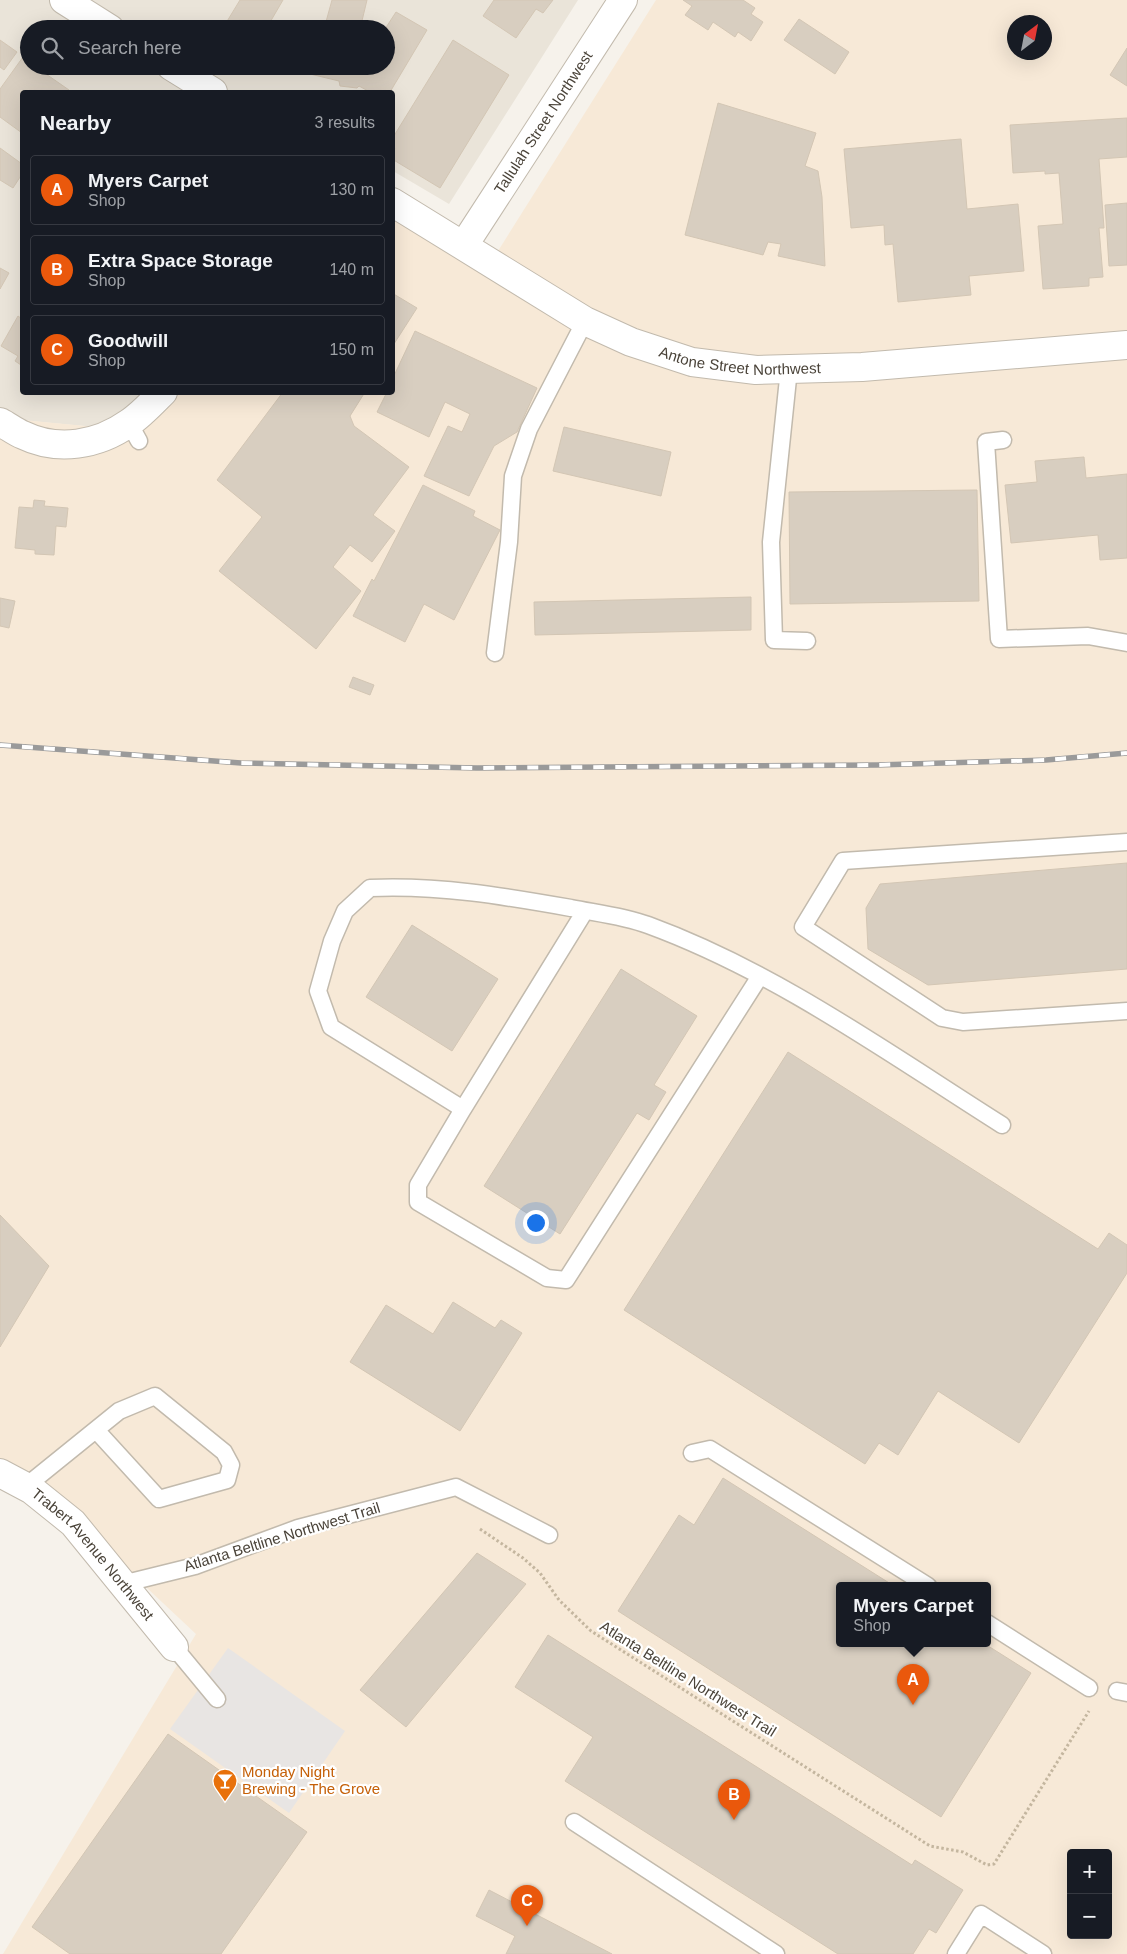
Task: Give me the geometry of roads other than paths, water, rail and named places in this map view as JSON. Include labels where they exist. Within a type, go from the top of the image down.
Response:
[{"type":"street","points":[[64,0],[96,20]]},
{"type":"street","name":"Tallulah Street Northwest","points":[[464,246],[623,0]]},
{"type":"street","points":[[186,75],[210,90]]},
{"type":"street","name":"Antone Street Northwest","points":[[395,204],[585,321],[631,342],[692,362],[756,370],[862,367],[1127,345]]},
{"type":"street","points":[[0,422],[25,436],[56,445],[84,444],[104,437],[134,432],[161,395]]},
{"type":"street","name":"Trabert Avenue Northwest","points":[[0,1473],[25,1486],[73,1523],[174,1647]]},
{"type":"lane","points":[[495,653],[509,542],[513,476],[529,429],[585,321]]},
{"type":"lane","points":[[789,369],[771,542],[774,640],[807,641]]},
{"type":"lane","points":[[1003,440],[986,442],[999,639],[1088,636],[1127,643]]},
{"type":"lane","points":[[1127,842],[843,861],[803,927],[942,1018],[963,1022],[1127,1011]]},
{"type":"lane","points":[[463,1108],[331,1027],[318,991],[332,941],[345,911],[370,888],[404,886],[478,892],[647,924],[715,954],[790,991],[1002,1125]]},
{"type":"lane","points":[[585,911],[463,1108],[418,1185],[418,1202],[547,1278],[566,1280],[760,976]]},
{"type":"lane","points":[[25,1486],[119,1411],[155,1396],[224,1452],[231,1465],[227,1480],[159,1499],[96,1430]]},
{"type":"lane","points":[[692,1453],[710,1449],[922,1582]]},
{"type":"lane","points":[[122,1584],[195,1566],[298,1528],[456,1487],[549,1535]]},
{"type":"lane","points":[[991,1627],[1089,1688]]},
{"type":"lane","points":[[174,1647],[217,1699]]},
{"type":"lane","points":[[574,1822],[776,1954]]},
{"type":"lane","points":[[956,1954],[981,1914],[1043,1954]]},
{"type":"railway","points":[[0,745],[241,763],[477,768],[877,765],[1046,760],[1127,753]]},
{"type":"place","name":"Myers Carpet","points":[[913,1705]]},
{"type":"place","name":"Monday Night Brewing - The Grove","points":[[225,1802]]},
{"type":"place","name":"Extra Space Storage","points":[[734,1820]]},
{"type":"place","name":"Goodwill","points":[[527,1926]]}]
